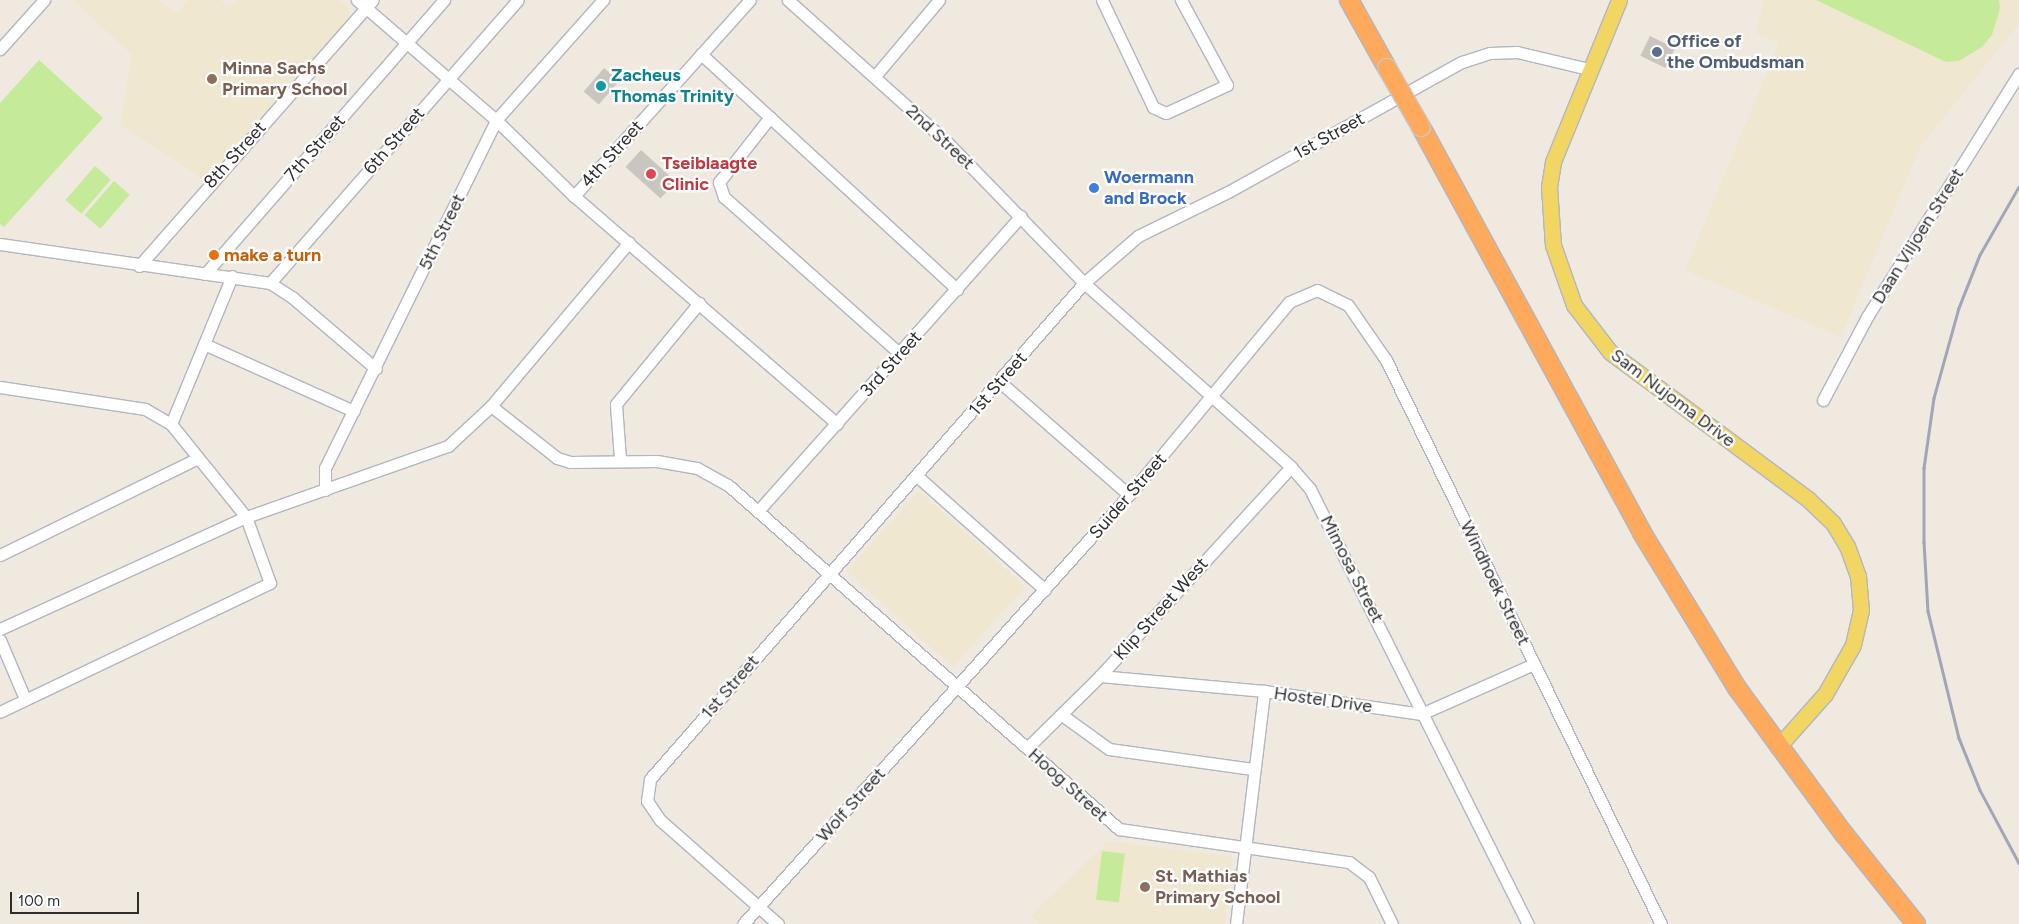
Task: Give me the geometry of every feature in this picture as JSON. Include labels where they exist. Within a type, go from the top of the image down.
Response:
[{"type":"highway","points":[[1349,0],[1632,510],[1642,533],[1727,672],[1916,924]]},
{"type":"highway","points":[[1781,744],[1928,924]]},
{"type":"main road","name":"Sam Nujoma Drive","points":[[1619,0],[1561,139],[1549,187],[1553,245],[1574,305],[1592,331],[1633,372],[1823,513],[1841,534],[1858,576],[1861,610],[1853,645],[1824,694],[1781,744]]},
{"type":"street","points":[[0,49],[44,0]]},
{"type":"street","name":"7th Street","points":[[205,274],[444,0]]},
{"type":"street","name":"6th Street","points":[[270,283],[518,0]]},
{"type":"street","name":"5th Street","points":[[324,490],[325,468],[376,370],[496,120],[603,0]]},
{"type":"street","name":"4th Street","points":[[574,196],[750,0]]},
{"type":"street","name":"2nd Street","points":[[788,0],[875,76],[1021,216],[1084,283]]},
{"type":"street","points":[[1102,0],[1153,107],[1166,113],[1227,84],[1181,0]]},
{"type":"street","points":[[365,2],[406,43],[496,120],[574,196],[837,424]]},
{"type":"street","name":"8th Street","points":[[139,266],[365,2]]},
{"type":"street","points":[[875,76],[934,3]]},
{"type":"street","name":"1st Street","points":[[778,924],[660,820],[647,802],[650,779],[1000,382],[1084,283],[1138,236],[1228,192],[1462,62],[1490,53],[1517,52],[1589,69]]},
{"type":"street","points":[[702,54],[958,289]]},
{"type":"street","name":"Daan Viljoen Street","points":[[1822,400],[1867,317],[2019,74]]},
{"type":"street","points":[[770,117],[719,182],[724,197],[900,354]]},
{"type":"street","name":"3rd Street","points":[[758,510],[900,354],[1021,216]]},
{"type":"street","points":[[0,629],[246,517],[448,446],[491,406],[629,242]]},
{"type":"street","points":[[0,244],[139,266],[232,276],[270,283],[293,298],[376,370]]},
{"type":"street","points":[[171,424],[232,276]]},
{"type":"street","name":"Mimosa Street","points":[[1084,283],[1212,399],[1291,466],[1310,489],[1348,561],[1421,714],[1528,924]]},
{"type":"street","name":"Windhoek Street","points":[[1289,302],[1317,290],[1334,296],[1348,305],[1370,332],[1661,924]]},
{"type":"street","name":"Suider Street","points":[[960,686],[1212,399],[1289,302]]},
{"type":"street","points":[[620,459],[616,404],[699,303]]},
{"type":"street","points":[[204,344],[354,412]]},
{"type":"street","points":[[1000,382],[1129,495]]},
{"type":"street","points":[[0,387],[145,409],[171,424],[196,459],[246,517],[270,583],[0,712]]},
{"type":"street","name":"Hoog Street","points":[[491,406],[557,458],[570,462],[620,459],[698,468],[728,485],[960,686],[1119,829],[1356,864],[1369,877],[1392,924]]},
{"type":"street","points":[[0,555],[196,459]]},
{"type":"street","name":"Klip Street West","points":[[1027,748],[1100,676],[1291,466]]},
{"type":"street","points":[[917,476],[1045,590]]},
{"type":"street","points":[[0,640],[25,699]]},
{"type":"street","points":[[1421,714],[1534,664]]},
{"type":"street","name":"Hostel Drive","points":[[1100,676],[1264,691],[1421,714]]},
{"type":"street","name":"Wolf Street","points":[[743,924],[960,686]]},
{"type":"street","points":[[1236,924],[1253,769],[1264,691]]},
{"type":"street","points":[[1062,715],[1108,749],[1253,769]]},
{"type":"shaded area","name":"Minna Sachs Primary School","points":[[74,0],[159,0],[176,14],[188,0],[220,0],[229,7],[237,0],[340,0],[349,8],[349,19],[205,180],[120,125],[132,55]]},
{"type":"shaded area","points":[[1764,0],[2019,0],[2019,24],[1920,147],[1841,337],[1685,270],[1779,43],[1756,33]]},
{"type":"shaded area","points":[[919,491],[1025,587],[953,667],[847,571]]},
{"type":"shaded area","name":"St. Mathias Primary School","points":[[1108,841],[1232,857],[1225,924],[1040,924],[1031,916]]},
{"type":"green space","points":[[1816,0],[1999,0],[2000,9],[1992,35],[1982,47],[1959,61],[1946,62]]},
{"type":"green space","points":[[39,60],[103,118],[4,227],[0,224],[0,103]]},
{"type":"green space","points":[[95,166],[111,180],[81,214],[65,200]]},
{"type":"green space","points":[[114,181],[130,195],[100,229],[84,215]]},
{"type":"green space","points":[[1102,851],[1125,854],[1119,902],[1096,900]]},
{"type":"building","name":"Office of the Ombudsman","points":[[1650,36],[1675,48],[1666,68],[1640,56]]},
{"type":"building","name":"Zacheus Thomas Trinity","points":[[604,68],[619,81],[599,105],[584,91]]},
{"type":"building","name":"Tseiblaagte Clinic","points":[[641,150],[676,181],[661,199],[626,167]]},
{"type":"railway","points":[[2019,187],[1980,255],[1959,308],[1934,398],[1924,468],[1924,542],[1928,611],[1959,738],[1980,790],[2019,863]]},
{"type":"place","name":"Office of the Ombudsman","points":[[1657,52]]},
{"type":"place","name":"Minna Sachs Primary School","points":[[212,79]]},
{"type":"place","name":"Zacheus Thomas Trinity","points":[[601,86]]},
{"type":"place","name":"Tseiblaagte Clinic","points":[[651,174]]},
{"type":"place","name":"Woermann and Brock","points":[[1094,188]]},
{"type":"place","name":"make a turn","points":[[214,255]]},
{"type":"place","name":"St. Mathias Primary School","points":[[1145,887]]}]
